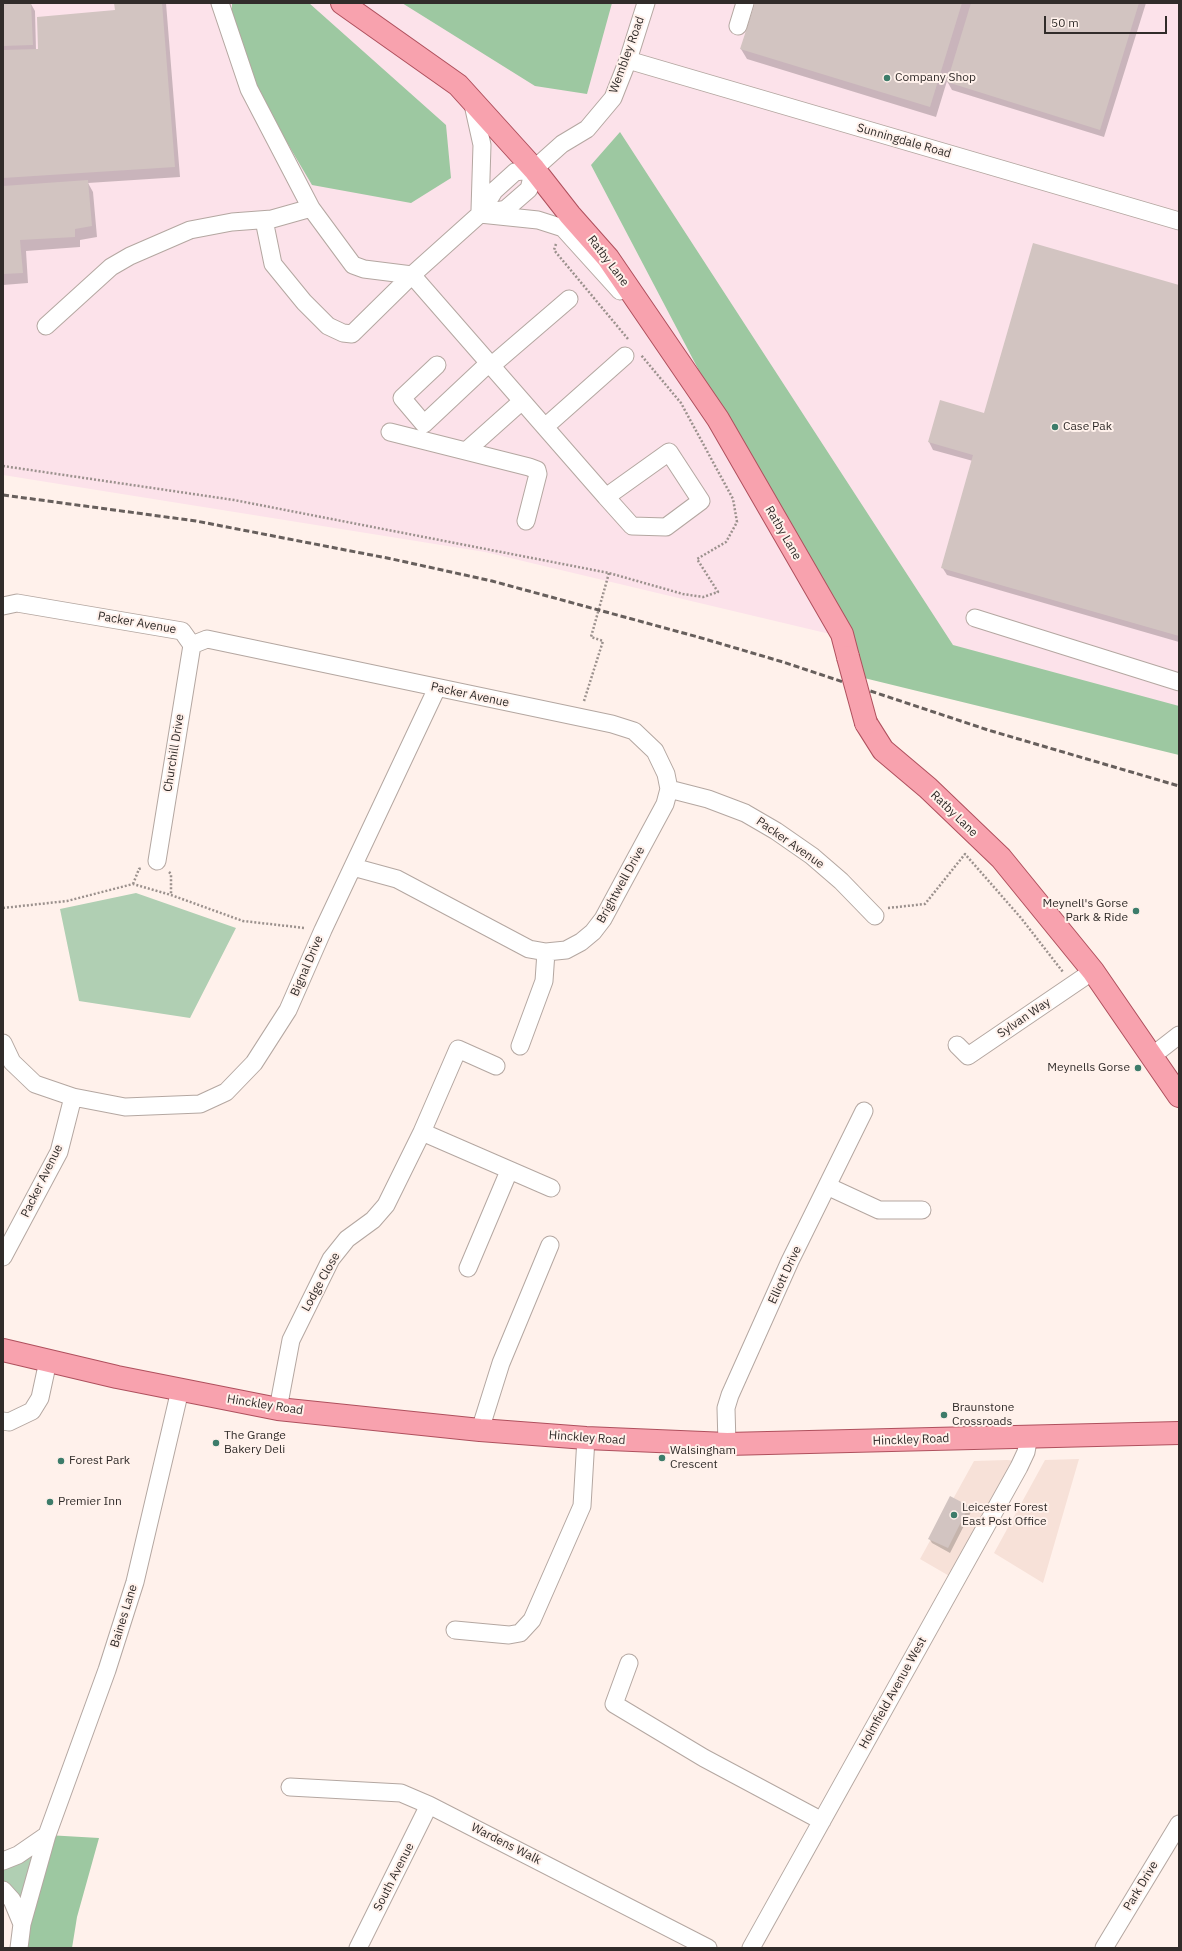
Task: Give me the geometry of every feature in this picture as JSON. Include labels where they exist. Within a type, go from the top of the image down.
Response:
[{"type":"main road","name":"Ratby Lane","points":[[342,3],[458,85],[534,169],[570,215],[608,258],[722,426],[842,634],[866,723],[883,750],[928,788],[1001,858],[1093,971],[1179,1096]]},
{"type":"main road","name":"Hinckley Road","points":[[3,1350],[180,1390],[278,1409],[480,1430],[586,1438],[727,1444],[1179,1433]]},
{"type":"street","points":[[220,3],[249,89],[287,164],[311,208],[353,265],[364,269],[412,275],[606,497],[632,526],[666,527],[701,501],[669,452],[606,497]]},
{"type":"street","name":"Wembley Road","points":[[534,169],[562,144],[587,129],[613,98],[628,60],[646,3]]},
{"type":"street","points":[[738,26],[745,3]]},
{"type":"street","name":"Sunningdale Road","points":[[628,60],[1179,221]]},
{"type":"street","points":[[472,100],[482,145],[480,214]]},
{"type":"street","points":[[264,220],[274,264],[304,302],[328,326],[343,333],[352,334],[412,275],[480,214],[494,191],[515,172],[534,169]]},
{"type":"street","points":[[46,326],[111,267],[130,256],[190,230],[232,222],[272,219],[311,208]]},
{"type":"street","points":[[480,214],[538,220],[563,228],[599,266],[669,348]]},
{"type":"street","points":[[437,366],[402,398],[424,424],[490,364],[569,299]]},
{"type":"street","points":[[545,427],[632,351]]},
{"type":"street","points":[[466,451],[522,400]]},
{"type":"street","points":[[390,432],[537,470],[538,474],[526,521]]},
{"type":"street","name":"Packer Avenue","points":[[3,606],[17,603],[182,631],[192,645],[207,639],[612,724],[634,731],[655,751],[666,774],[669,789],[708,799],[745,813],[776,831],[812,856],[841,881],[874,916]]},
{"type":"street","points":[[975,618],[1179,682]]},
{"type":"street","name":"Churchill Drive","points":[[157,861],[192,645]]},
{"type":"street","name":"Bignal Drive","points":[[73,1097],[124,1107],[200,1104],[226,1092],[254,1063],[288,1010],[323,930],[437,688]]},
{"type":"street","name":"Brightwell Drive","points":[[353,867],[397,879],[529,949],[546,952],[566,950],[581,942],[594,932],[603,919],[665,804],[669,789]]},
{"type":"street","points":[[520,1046],[544,981],[546,952]]},
{"type":"street","name":"Sylvan Way","points":[[957,1045],[968,1056],[1093,971]]},
{"type":"street","points":[[1152,1056],[1179,1035]]},
{"type":"street","points":[[3,1044],[12,1062],[35,1084],[73,1097]]},
{"type":"street","name":"Lodge Close","points":[[278,1409],[291,1340],[331,1259],[347,1239],[373,1220],[386,1205],[422,1132],[458,1049],[496,1066]]},
{"type":"street","name":"Packer Avenue","points":[[3,1258],[59,1152],[73,1097]]},
{"type":"street","name":"Elliott Drive","points":[[727,1444],[726,1408],[730,1395],[790,1261],[864,1111]]},
{"type":"street","points":[[422,1132],[551,1188]]},
{"type":"street","points":[[468,1268],[509,1171]]},
{"type":"street","points":[[827,1186],[879,1210],[922,1210]]},
{"type":"street","points":[[480,1430],[500,1364],[550,1245]]},
{"type":"street","points":[[3,1421],[8,1422],[32,1411],[40,1398],[48,1361]]},
{"type":"street","name":"Baines Lane","points":[[19,1948],[22,1924],[47,1835],[107,1670],[135,1582],[180,1390]]},
{"type":"street","name":"Holmfield Avenue West","points":[[751,1948],[1020,1467],[1026,1452],[1029,1436]]},
{"type":"street","points":[[455,1630],[509,1635],[520,1633],[532,1620],[582,1506],[586,1438]]},
{"type":"street","points":[[629,1663],[614,1704],[704,1758],[822,1821]]},
{"type":"street","name":"Wardens Walk","points":[[290,1787],[401,1793],[429,1805],[708,1948]]},
{"type":"street","name":"South Avenue","points":[[358,1948],[429,1805]]},
{"type":"street","name":"Park Drive","points":[[1104,1948],[1179,1824]]},
{"type":"street","points":[[3,1861],[18,1855],[47,1835]]},
{"type":"street","name":"Baines Lane","points":[[3,1890],[12,1900],[22,1924]]},
{"type":"path","points":[[3,466],[234,500],[609,573],[683,594],[704,597],[718,592],[697,559],[726,542],[736,522],[733,499],[681,403],[632,351],[554,250],[563,228]]},
{"type":"path","points":[[579,717],[602,641],[591,637],[609,573]]},
{"type":"path","points":[[874,916],[880,909],[925,904],[965,854],[1020,918],[1073,984]]},
{"type":"path","points":[[157,861],[171,874],[171,895]]},
{"type":"path","points":[[3,908],[67,901],[133,884],[171,895],[243,920],[323,930]]},
{"type":"shaded area","points":[[3,3],[1179,3],[1179,717],[485,552],[3,475]]},
{"type":"shaded area","points":[[1079,1459],[1043,1583],[994,1553],[1045,1460]]},
{"type":"shaded area","points":[[974,1461],[1016,1461],[951,1577],[920,1559]]},
{"type":"green space","points":[[232,3],[309,3],[446,125],[451,178],[411,203],[312,185],[232,49]]},
{"type":"green space","points":[[402,3],[612,3],[587,94],[535,86]]},
{"type":"green space","points":[[620,132],[953,645],[1179,706],[1179,755],[860,677],[591,165]]},
{"type":"green space","points":[[136,893],[236,928],[190,1018],[79,1001],[60,909]]},
{"type":"green space","points":[[47,1835],[22,1924],[3,1890],[3,1861]]},
{"type":"green space","points":[[47,1835],[99,1838],[77,1917],[72,1948],[19,1948]]},
{"type":"building","points":[[31,3],[33,45],[3,46],[3,4]]},
{"type":"building","points":[[114,3],[162,3],[175,167],[3,178],[3,50],[38,49],[37,17],[115,10]]},
{"type":"building","name":"Company Shop","points":[[755,3],[962,3],[930,107],[740,49]]},
{"type":"building","points":[[971,3],[1139,3],[1100,130],[947,82]]},
{"type":"building","points":[[88,180],[92,226],[75,229],[75,237],[20,240],[23,273],[3,274],[3,186]]},
{"type":"building","name":"Case Pak","points":[[1033,243],[1179,285],[1179,636],[941,568],[973,455],[928,442],[940,400],[984,413]]},
{"type":"building","points":[[950,1496],[969,1506],[948,1548],[928,1539]]},
{"type":"railway","points":[[3,495],[196,521],[392,559],[492,581],[698,637],[783,662],[988,730],[1179,786]]},
{"type":"place","name":"Company Shop","points":[[887,78]]},
{"type":"place","name":"Case Pak","points":[[1055,427]]},
{"type":"place","name":"Meynell's Gorse Park & Ride","points":[[1136,911]]},
{"type":"place","name":"Meynells Gorse","points":[[1138,1068]]},
{"type":"place","name":"Braunstone Crossroads","points":[[944,1415]]},
{"type":"place","name":"The Grange Bakery Deli","points":[[216,1443]]},
{"type":"place","name":"Walsingham Crescent","points":[[662,1458]]},
{"type":"place","name":"Forest Park","points":[[61,1461]]},
{"type":"place","name":"Premier Inn","points":[[50,1502]]},
{"type":"place","name":"Leicester Forest East Post Office","points":[[954,1515]]}]
